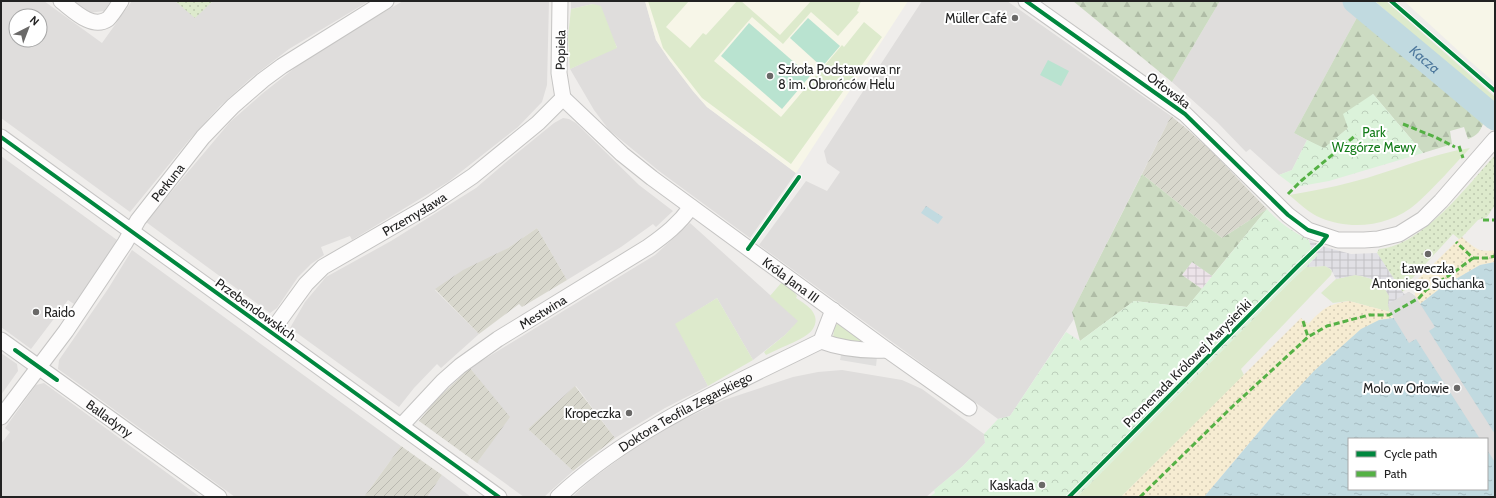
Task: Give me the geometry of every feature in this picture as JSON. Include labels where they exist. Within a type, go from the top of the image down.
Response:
[{"type":"street","points":[[61,1],[90,22],[99,22],[107,19],[121,1]]},
{"type":"street","name":"Perkuna","points":[[1,417],[66,332],[138,220],[203,137],[233,106],[282,66],[386,1]]},
{"type":"street","name":"Popiela","points":[[560,1],[559,73],[563,98]]},
{"type":"street","name":"Orłowska","points":[[1026,1],[1185,114],[1288,215],[1308,230],[1338,240],[1378,239],[1399,234],[1423,219],[1441,201],[1495,139]]},
{"type":"street","name":"Króla Jana III","points":[[563,98],[622,154],[691,207],[969,408]]},
{"type":"street","name":"Przemysława","points":[[271,332],[306,284],[323,268],[430,205],[473,176],[538,123],[563,98]]},
{"type":"street","name":"Przebendowskich","points":[[1,137],[499,497]]},
{"type":"street","name":"Mestwina","points":[[401,426],[443,381],[460,366],[498,339],[648,247],[670,231],[691,207]]},
{"type":"street","points":[[833,310],[821,341],[833,346],[868,351],[887,350]]},
{"type":"street","name":"Balladyny","points":[[1,340],[219,497]]},
{"type":"street","name":"Doktora Teofila Zegarskiego","points":[[558,497],[609,456],[657,425],[821,341]]},
{"type":"shaded area","points":[[1,1],[44,1],[102,43],[132,1],[175,1],[195,17],[213,1],[369,1],[289,49],[251,78],[220,106],[190,139],[130,212],[1,118]]},
{"type":"shaded area","points":[[73,1],[111,1],[104,11],[89,13]]},
{"type":"shaded area","points":[[403,1],[549,1],[547,85],[542,102],[518,127],[448,182],[352,240],[350,236],[321,247],[324,255],[311,264],[298,277],[277,308],[270,313],[146,222],[230,122],[263,93],[301,63]]},
{"type":"shaded area","points":[[571,1],[645,1],[656,40],[670,61],[707,107],[796,173],[750,238],[659,171],[609,130],[594,110],[570,69],[617,47],[593,4],[571,9]]},
{"type":"shaded area","name":"Szkoła Podstawowa nr 8 im. Obrońców Helu","points":[[645,1],[908,1],[796,173],[707,107],[670,61],[656,40]]},
{"type":"shaded area","points":[[922,1],[1007,1],[1171,116],[1072,312],[1074,319],[1010,416],[998,419],[759,245],[806,181],[827,191],[840,172],[827,163],[824,151]]},
{"type":"shaded area","points":[[1220,1],[1341,1],[1360,12],[1294,133],[1307,140],[1292,170],[1279,175],[1250,149],[1246,152],[1218,123],[1172,82]]},
{"type":"shaded area","points":[[1404,1],[1495,1],[1495,83],[1464,56]]},
{"type":"shaded area","points":[[1171,116],[1212,152],[1267,209],[1222,238],[1142,174]]},
{"type":"shaded area","points":[[563,118],[569,119],[576,123],[639,185],[673,211],[656,227],[653,224],[621,247],[567,280],[537,228],[508,248],[435,290],[479,334],[441,368],[437,364],[414,388],[399,407],[290,328],[305,302],[326,277],[391,241],[476,188],[554,123]]},
{"type":"shaded area","points":[[1,156],[117,240],[74,304],[68,300],[31,349],[1,327]]},
{"type":"shaded area","points":[[690,223],[799,321],[785,335],[753,360],[717,298],[676,324],[708,386],[665,408],[615,438],[576,386],[528,429],[573,471],[544,497],[524,497],[477,463],[509,417],[470,368],[655,255]]},
{"type":"shaded area","points":[[537,228],[567,280],[522,307],[519,304],[479,334],[435,289],[463,270],[508,248]]},
{"type":"shaded area","points":[[1309,240],[1325,247],[1351,254],[1377,253],[1404,294],[1409,292],[1415,296],[1435,327],[1487,438],[1390,312],[1388,304],[1389,296],[1383,286],[1375,280],[1362,276],[1355,275],[1336,279],[1331,269],[1325,266],[1306,267],[1318,255],[1311,247]]},
{"type":"shaded area","points":[[132,250],[401,446],[364,497],[235,497],[58,369],[59,360],[108,289]]},
{"type":"shaded area","points":[[1192,262],[1212,276],[1202,289],[1182,275]]},
{"type":"shaded area","points":[[842,351],[877,357],[876,366],[840,360]]},
{"type":"shaded area","points":[[1,353],[17,364],[18,371],[1,395]]},
{"type":"shaded area","points":[[470,368],[510,417],[477,463],[419,421],[435,401]]},
{"type":"shaded area","points":[[842,370],[902,380],[922,389],[984,434],[985,443],[963,466],[926,497],[572,497],[592,479],[644,441],[664,429],[724,400],[793,377],[818,372]]},
{"type":"shaded area","points":[[44,383],[200,497],[1,497],[1,444],[10,432],[5,428],[36,385]]},
{"type":"shaded area","points":[[575,386],[615,438],[573,471],[528,429]]},
{"type":"shaded area","points":[[401,446],[442,475],[427,497],[364,497]]},
{"type":"shaded area","points":[[442,475],[471,497],[427,497]]},
{"type":"green space","points":[[175,1],[213,1],[195,18]]},
{"type":"green space","points":[[648,1],[689,1],[666,27],[690,48],[703,33],[706,35],[737,1],[741,1],[780,35],[811,1],[861,1],[857,11],[859,12],[838,36],[811,12],[783,44],[752,17],[714,61],[781,117],[842,45],[844,47],[864,22],[882,37],[791,164],[702,98],[663,48]]},
{"type":"green space","points":[[1073,1],[1220,1],[1172,82]]},
{"type":"green space","points":[[1375,1],[1386,1],[1495,97],[1495,108]]},
{"type":"green space","points":[[593,4],[601,6],[617,48],[570,69],[568,37],[571,9]]},
{"type":"green space","points":[[1360,12],[1428,67],[1484,121],[1482,128],[1476,135],[1468,139],[1464,127],[1450,131],[1452,144],[1423,153],[1373,94],[1348,128],[1324,149],[1294,133]]},
{"type":"green space","points":[[808,18],[840,46],[822,67],[790,38]]},
{"type":"green space","points":[[749,23],[810,76],[782,109],[721,56]]},
{"type":"green space","points":[[1048,60],[1069,71],[1061,86],[1040,75]]},
{"type":"green space","name":"Park Wzgórze Mewy","points":[[1373,94],[1423,153],[1329,181],[1295,187],[1279,175],[1292,170],[1307,140],[1324,148],[1348,128],[1343,114]]},
{"type":"green space","points":[[1470,148],[1438,183],[1417,203],[1407,211],[1383,221],[1358,225],[1333,222],[1312,213],[1289,195],[1344,184],[1440,154]]},
{"type":"green space","points":[[1495,155],[1495,205],[1487,217],[1478,220],[1459,239],[1453,234],[1407,284],[1408,288],[1402,292],[1377,253],[1379,249],[1395,245],[1411,237],[1427,226],[1458,197]]},
{"type":"green space","points":[[1142,174],[1222,238],[1267,209],[1212,276],[1192,262],[1182,275],[1202,289],[1187,307],[1134,301],[1080,341],[1072,312]]},
{"type":"green space","points":[[1267,209],[1286,227],[1309,240],[1311,247],[1318,255],[1077,497],[929,497],[935,493],[934,490],[963,466],[985,443],[984,434],[998,419],[1010,416],[1066,332],[1080,341],[1134,301],[1187,307]]},
{"type":"green space","points":[[1325,266],[1332,271],[1331,275],[1241,369],[1244,375],[1121,497],[1077,497],[1306,267]]},
{"type":"green space","points":[[1355,275],[1380,283],[1384,287],[1389,296],[1390,312],[1349,301],[1333,303],[1321,293],[1336,279]]},
{"type":"green space","points":[[782,282],[794,292],[797,296],[796,298],[813,311],[816,320],[815,325],[804,337],[766,355],[764,352],[785,335],[798,321],[770,296]]},
{"type":"green space","points":[[717,298],[753,360],[708,386],[675,324]]},
{"type":"green space","points":[[838,324],[862,341],[861,344],[837,341],[833,337],[835,325]]},
{"type":"sand","points":[[1462,237],[1477,249],[1484,251],[1495,250],[1495,262],[1480,265],[1442,287],[1420,304],[1415,296],[1415,282]]},
{"type":"sand","points":[[1349,301],[1390,312],[1393,318],[1379,320],[1273,415],[1204,497],[1121,497],[1301,318],[1308,324],[1326,308],[1335,304]]},
{"type":"water","points":[[926,206],[943,217],[938,224],[921,213]]},
{"type":"water","points":[[1495,262],[1495,497],[1204,497],[1273,415],[1314,371],[1361,329],[1379,320],[1393,318],[1420,304],[1442,287],[1480,265]]},
{"type":"pier","name":"Molo w Orłowie","points":[[1409,292],[1415,296],[1435,327],[1429,331],[1495,434],[1495,462],[1488,452],[1488,438],[1479,438],[1416,339],[1409,343],[1390,312],[1388,304]]},
{"type":"waterway","name":"Kacza","points":[[1355,1],[1495,118]]},
{"type":"marked path","points":[[1403,124],[1455,147]]},
{"type":"marked path","points":[[1288,194],[1301,181],[1356,135]]},
{"type":"marked path","points":[[1459,146],[1463,158]]},
{"type":"marked path","points":[[1483,220],[1495,220]]},
{"type":"marked path","points":[[1140,497],[1233,406],[1308,337],[1327,326],[1369,315],[1389,315],[1419,298],[1426,290],[1473,258],[1456,242]]},
{"type":"marked path","points":[[1473,258],[1487,258],[1495,256]]},
{"type":"marked path","points":[[1303,321],[1308,337]]},
{"type":"cycle path","name":"Promenada Królowej Marysieńki","points":[[1026,1],[1185,114],[1288,215],[1308,230],[1327,236],[1321,244],[1069,497]]},
{"type":"cycle path","points":[[1391,1],[1495,91]]},
{"type":"cycle path","points":[[1,137],[499,497]]},
{"type":"cycle path","points":[[748,249],[799,177]]},
{"type":"cycle path","points":[[15,350],[57,380]]},
{"type":"place","name":"Müller Café","points":[[1015,18]]},
{"type":"place","name":"Szkoła Podstawowa nr 8 im. Obrońców Helu","points":[[770,76]]},
{"type":"place","name":"Ławeczka Antoniego Suchanka","points":[[1428,254]]},
{"type":"place","name":"Raido","points":[[36,312]]},
{"type":"place","name":"Molo w Orłowie","points":[[1457,388]]},
{"type":"place","name":"Kropeczka","points":[[629,413]]},
{"type":"place","name":"Kaskada","points":[[1042,485]]}]
